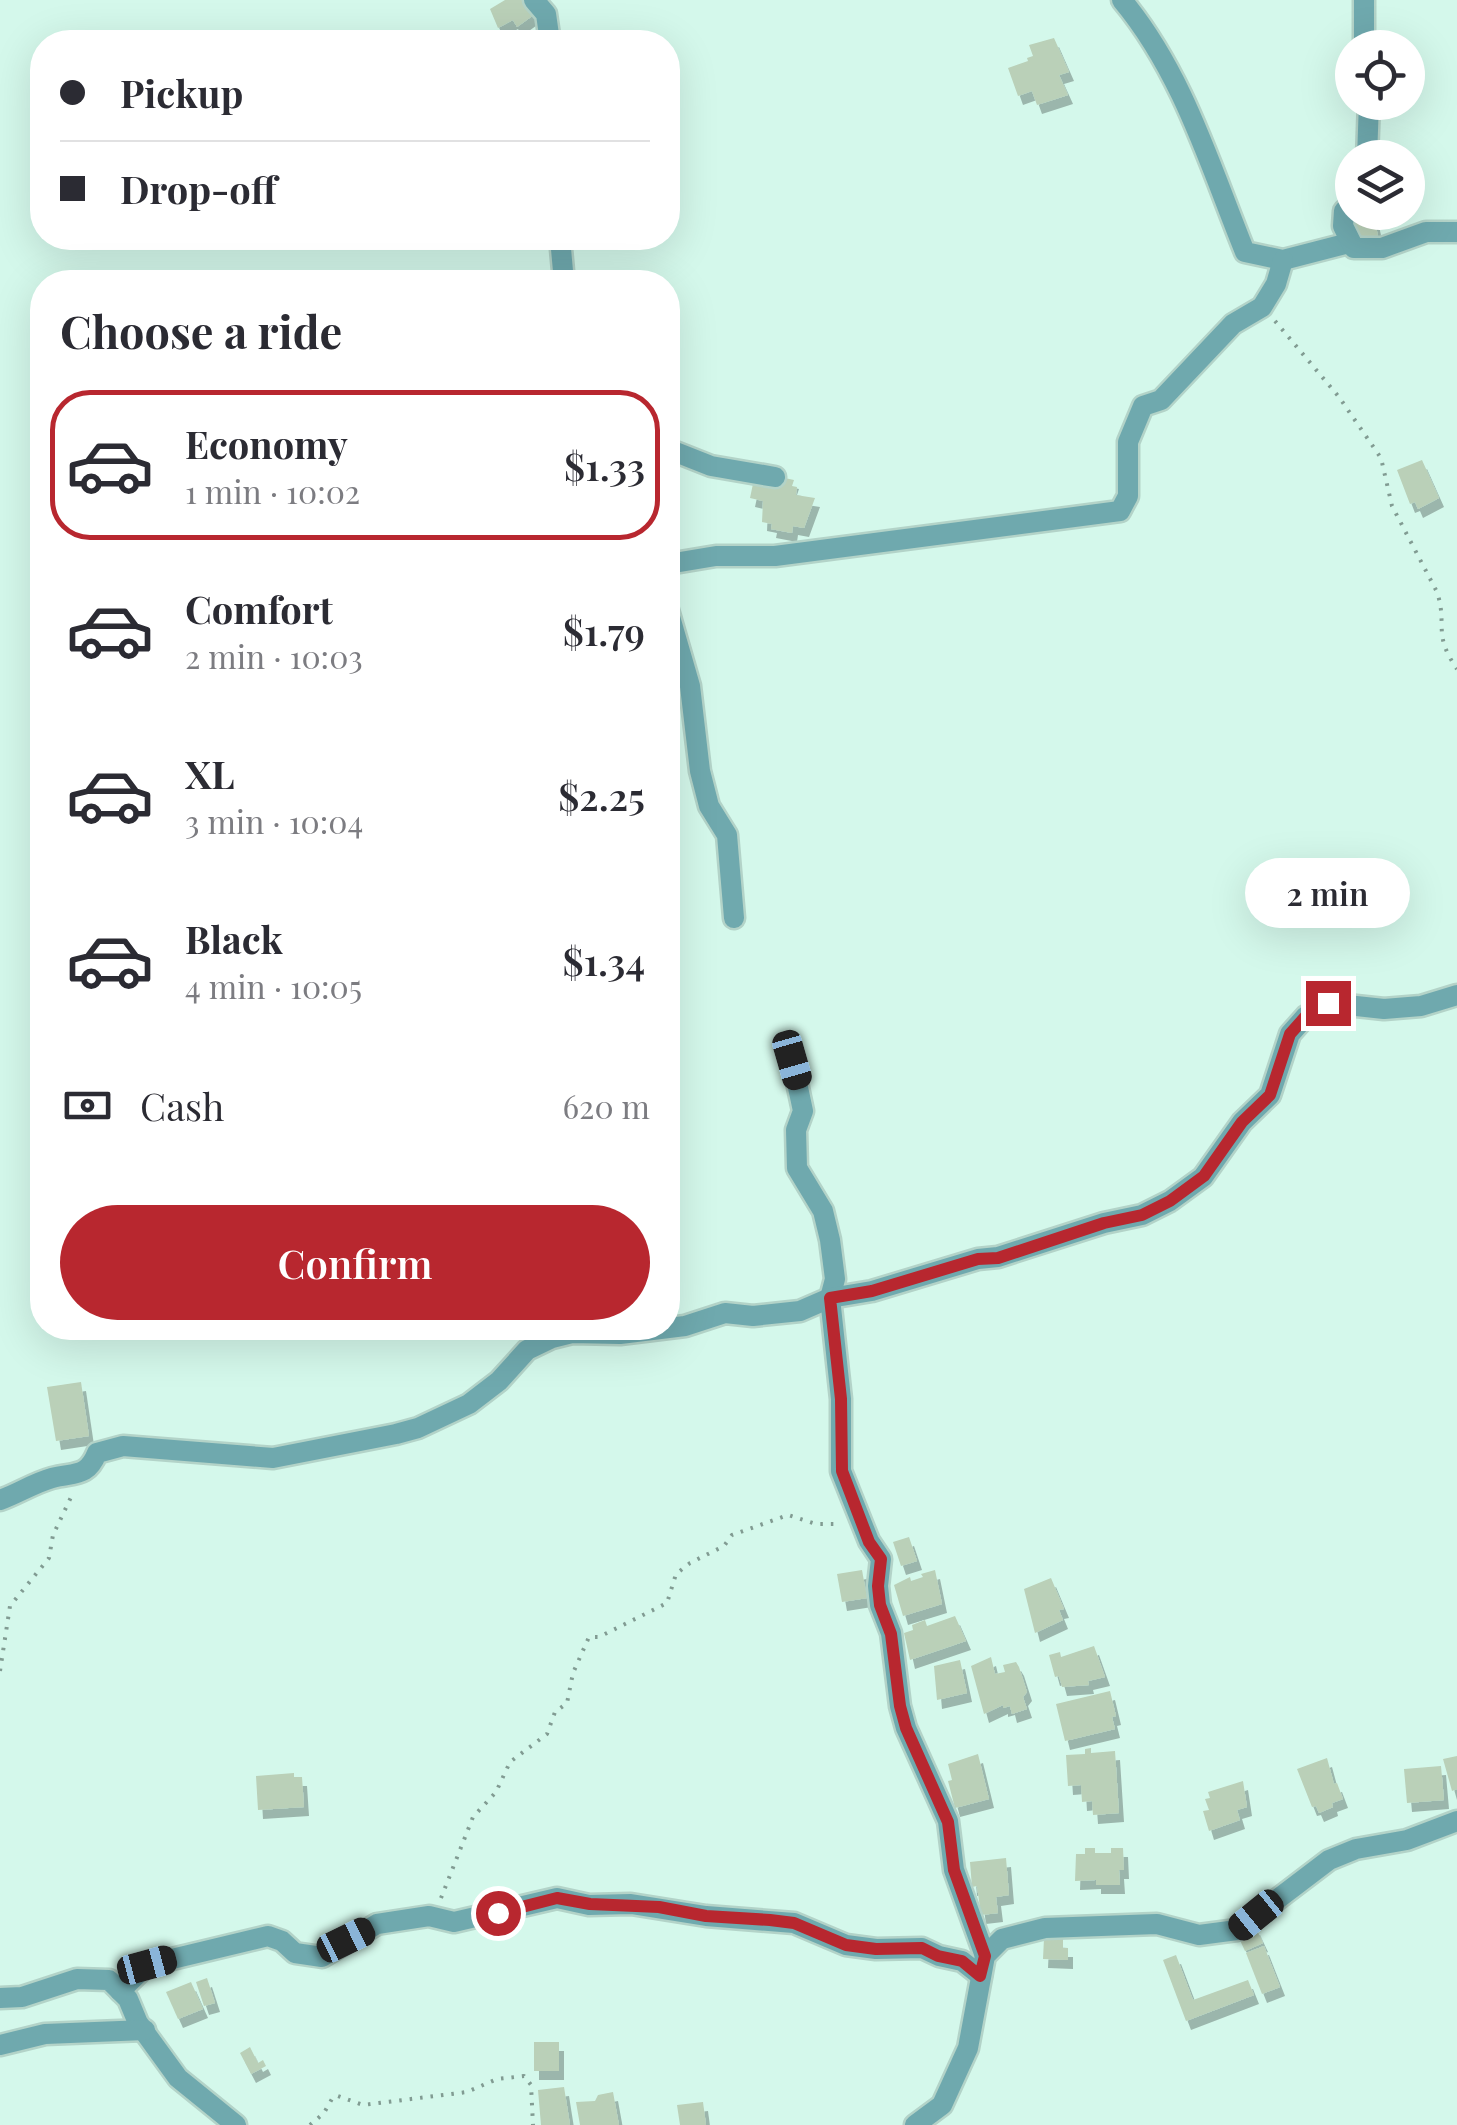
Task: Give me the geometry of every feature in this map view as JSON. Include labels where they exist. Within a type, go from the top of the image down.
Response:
[{"type":"street","points":[[534,0],[546,14],[548,30]]},
{"type":"street","points":[[1122,0],[1173,78],[1217,175],[1244,252],[1282,260],[1349,244]]},
{"type":"street","points":[[1364,0],[1364,30]]},
{"type":"street","points":[[1344,230],[1354,248],[1382,248],[1426,232],[1457,232]]},
{"type":"street","points":[[680,562],[716,556],[776,556],[1120,511],[1128,496],[1128,442],[1143,406],[1160,400],[1234,324],[1262,307],[1276,284],[1282,260]]},
{"type":"street","points":[[680,454],[711,466],[775,476]]},
{"type":"street","points":[[680,651],[690,686],[700,771],[709,806],[727,834],[734,918]]},
{"type":"street","points":[[680,1327],[725,1313],[753,1316],[800,1312],[830,1298],[872,1291],[978,1259],[998,1258],[1104,1223],[1142,1215],[1170,1201],[1204,1176],[1242,1122],[1270,1095],[1290,1034],[1306,1016],[1328,1003],[1384,1009],[1421,1006],[1457,995]]},
{"type":"street","points":[[792,1060],[802,1111],[794,1149],[797,1168],[823,1211],[834,1279],[830,1298],[841,1399],[842,1471],[861,1522],[881,1559],[880,1605],[891,1634],[900,1706],[948,1822],[954,1870],[983,1966]]},
{"type":"street","points":[[0,1500],[52,1478],[80,1475],[92,1466],[97,1454],[122,1446],[273,1458],[418,1428],[469,1404],[527,1350],[548,1340]]},
{"type":"street","points":[[915,2125],[942,2104],[968,2048],[983,1966],[1002,1938],[1046,1928],[1156,1924],[1199,1934],[1237,1930],[1329,1860],[1356,1849],[1406,1840],[1457,1821]]},
{"type":"street","points":[[120,1991],[147,1965],[268,1936],[282,1941],[295,1953],[322,1957],[378,1924],[428,1916],[454,1922],[557,1898],[794,1923],[846,1945],[922,1948],[938,1956],[983,1966]]},
{"type":"street","points":[[0,1998],[22,1997],[76,1979],[109,1980],[128,1998],[138,2023],[178,2078],[236,2125]]},
{"type":"street","points":[[0,2045],[45,2034],[145,2030]]},
{"type":"path","points":[[1262,307],[1339,397],[1381,458],[1392,506],[1437,592],[1442,606],[1440,634],[1457,669]]},
{"type":"path","points":[[0,1670],[10,1606],[49,1558],[54,1535],[80,1475]]},
{"type":"path","points":[[428,1916],[449,1882],[473,1817],[496,1792],[510,1762],[547,1734],[555,1712],[566,1703],[573,1673],[589,1637],[599,1637],[667,1602],[676,1574],[724,1546],[732,1535],[788,1515],[816,1524],[861,1522]]},
{"type":"path","points":[[310,2125],[338,2096],[363,2105],[467,2092],[516,2075],[524,2076],[531,2085],[533,2125]]},
{"type":"building","points":[[505,0],[524,0],[535,14],[517,27],[513,20],[498,28],[490,9]]},
{"type":"building","points":[[1054,38],[1069,72],[1059,75],[1068,95],[1037,105],[1032,91],[1018,96],[1008,68],[1033,56],[1029,45]]},
{"type":"building","points":[[1356,230],[1377,230],[1379,241],[1359,243]]},
{"type":"building","points":[[1422,460],[1439,498],[1418,509],[1415,502],[1410,504],[1397,470]]},
{"type":"building","points":[[754,479],[794,480],[796,495],[815,498],[804,528],[793,526],[792,533],[771,529],[772,524],[762,522],[763,501],[750,498]]},
{"type":"building","points":[[81,1382],[89,1436],[56,1441],[47,1387]]},
{"type":"building","points":[[909,1537],[917,1561],[901,1566],[893,1542]]},
{"type":"building","points":[[862,1570],[867,1598],[842,1602],[837,1574]]},
{"type":"building","points":[[935,1570],[942,1604],[903,1616],[894,1585]]},
{"type":"building","points":[[1051,1578],[1064,1609],[1059,1610],[1063,1620],[1035,1633],[1024,1589]]},
{"type":"building","points":[[955,1616],[966,1641],[910,1660],[904,1633],[913,1630],[912,1625],[925,1620],[927,1626]]},
{"type":"building","points":[[1094,1646],[1105,1677],[1088,1681],[1089,1685],[1062,1687],[1049,1655],[1060,1652],[1061,1657]]},
{"type":"building","points":[[991,1657],[995,1674],[1005,1672],[1003,1665],[1016,1662],[1027,1692],[1023,1697],[1027,1709],[1012,1714],[1010,1706],[1003,1705],[984,1714],[971,1666]]},
{"type":"building","points":[[960,1660],[967,1693],[937,1700],[934,1666]]},
{"type":"building","points":[[1110,1691],[1115,1729],[1065,1741],[1056,1704]]},
{"type":"building","points":[[1091,1748],[1091,1753],[1115,1751],[1119,1813],[1093,1815],[1092,1801],[1082,1802],[1081,1785],[1068,1786],[1066,1755],[1085,1754],[1085,1749]]},
{"type":"building","points":[[978,1754],[989,1799],[955,1808],[948,1764]]},
{"type":"building","points":[[1457,1756],[1457,1789],[1452,1791],[1443,1759]]},
{"type":"building","points":[[1327,1758],[1343,1799],[1319,1813],[1316,1806],[1312,1807],[1297,1769]]},
{"type":"building","points":[[1441,1766],[1444,1800],[1407,1803],[1404,1769]]},
{"type":"building","points":[[294,1773],[294,1777],[302,1777],[304,1807],[258,1810],[256,1776]]},
{"type":"building","points":[[1243,1781],[1247,1807],[1237,1810],[1240,1820],[1209,1831],[1203,1811],[1209,1810],[1205,1799],[1210,1798],[1208,1792]]},
{"type":"building","points":[[1085,1848],[1095,1848],[1095,1853],[1111,1853],[1111,1848],[1123,1848],[1120,1885],[1075,1881],[1076,1854],[1085,1854]]},
{"type":"building","points":[[1006,1858],[1009,1895],[996,1897],[998,1913],[981,1915],[977,1886],[972,1887],[970,1862]]},
{"type":"building","points":[[1255,1926],[1263,1943],[1245,1951],[1237,1934]]},
{"type":"building","points":[[1044,1938],[1063,1939],[1068,1960],[1043,1959]]},
{"type":"building","points":[[1264,1946],[1280,1987],[1262,1994],[1246,1953]]},
{"type":"building","points":[[1176,1955],[1193,2000],[1248,1980],[1254,1995],[1186,2021],[1163,1960]]},
{"type":"building","points":[[207,1978],[215,2003],[204,2006],[196,1982]]},
{"type":"building","points":[[191,1982],[203,2009],[178,2019],[166,1992]]},
{"type":"building","points":[[534,2042],[559,2042],[559,2071],[534,2071]]},
{"type":"building","points":[[250,2047],[258,2063],[263,2060],[266,2066],[251,2074],[240,2053]]},
{"type":"building","points":[[564,2087],[570,2125],[541,2125],[538,2090]]},
{"type":"building","points":[[613,2092],[619,2125],[580,2125],[576,2102],[595,2101],[598,2095]]},
{"type":"building","points":[[703,2102],[706,2125],[680,2125],[677,2105]]},
{"type":"route","points":[[498,1913],[557,1898],[794,1923],[846,1945],[922,1948],[962,1961],[980,1976],[985,1956],[954,1870],[948,1822],[900,1706],[891,1634],[880,1605],[881,1559],[869,1542],[842,1471],[841,1399],[830,1298],[872,1291],[978,1259],[998,1258],[1104,1223],[1142,1215],[1170,1201],[1204,1176],[1242,1122],[1270,1095],[1290,1034],[1306,1016],[1328,1003]]}]
